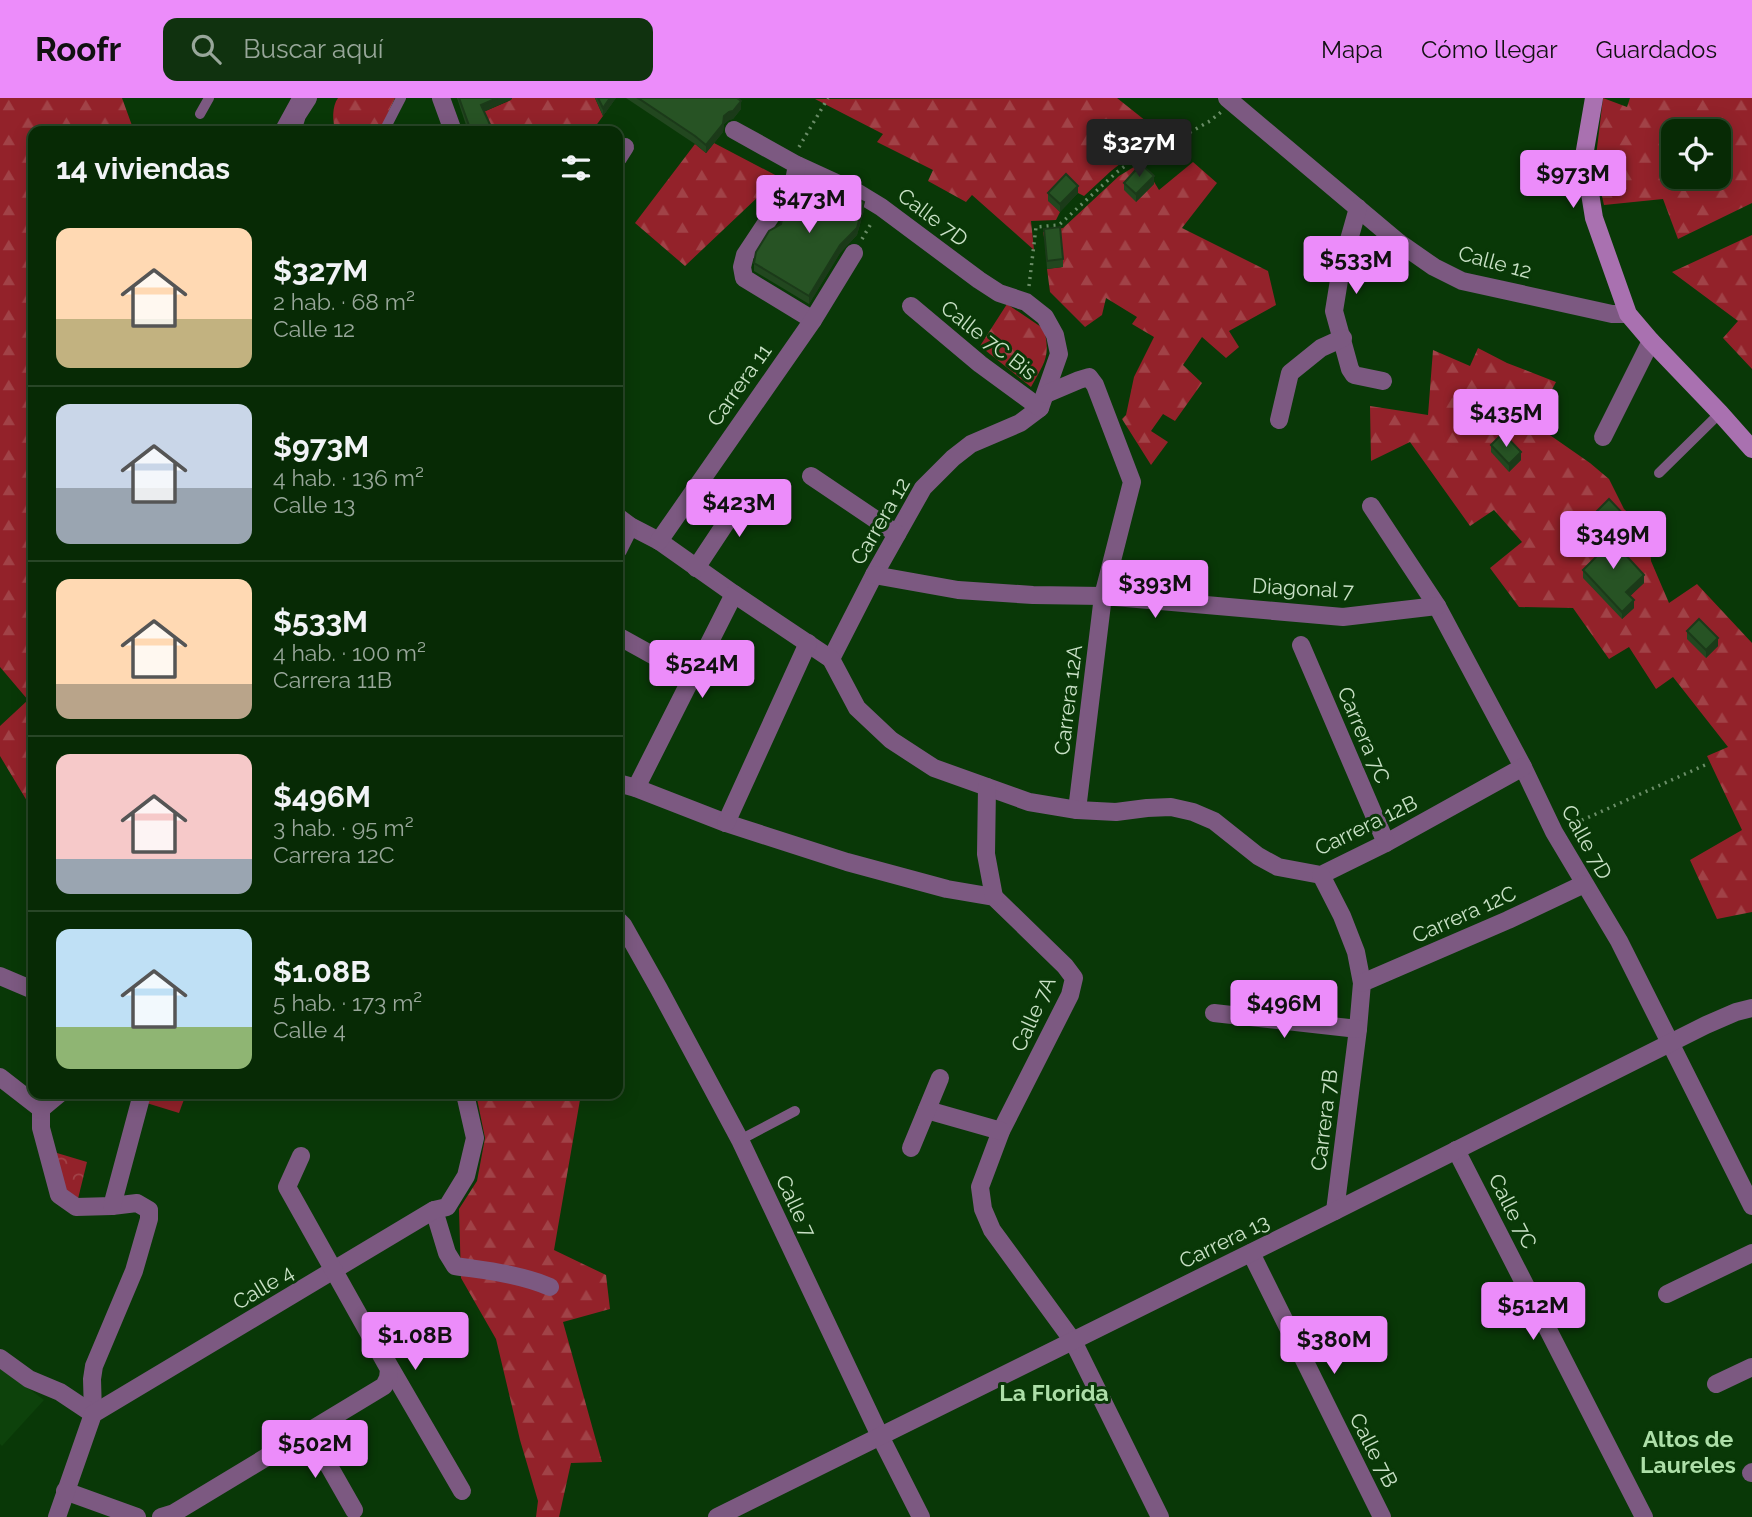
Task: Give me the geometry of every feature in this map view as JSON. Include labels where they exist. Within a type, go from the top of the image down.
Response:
[{"type":"main road","points":[[1594,98],[1584,156],[1594,218],[1629,314],[1752,449]]},
{"type":"street","points":[[294,126],[307,98]]},
{"type":"street","points":[[439,99],[451,126]]},
{"type":"street","name":"Calle 12","points":[[1230,100],[1398,242],[1434,267],[1462,281],[1612,314],[1629,314]]},
{"type":"street","name":"Calle 7D","points":[[734,130],[794,163],[858,193],[979,280],[999,292],[1026,302],[1045,317],[1055,335],[1059,354],[1043,401]]},
{"type":"street","points":[[794,163],[794,181],[745,255],[742,267],[744,278],[813,320]]},
{"type":"street","points":[[1358,208],[1340,268],[1334,311],[1354,375],[1383,381]]},
{"type":"street","name":"Carrera 11","points":[[659,541],[813,320],[854,253]]},
{"type":"street","name":"Calle 7C Bis","points":[[911,306],[980,364],[1043,401]]},
{"type":"street","points":[[1279,420],[1290,373],[1321,348],[1343,338]]},
{"type":"street","points":[[1603,437],[1651,341]]},
{"type":"street","name":"Carrera 12","points":[[831,659],[923,488],[971,444],[1020,423],[1043,401],[1088,377],[1095,385],[1132,482],[1104,596]]},
{"type":"street","points":[[811,476],[897,534]]},
{"type":"street","points":[[696,568],[749,488]]},
{"type":"street","name":"Calle 7D","points":[[1371,506],[1437,606],[1523,767],[1554,832],[1619,942],[1752,1206]]},
{"type":"street","points":[[624,522],[659,541],[831,659]]},
{"type":"street","name":"Diagonal 7","points":[[874,575],[958,590],[1032,596],[1104,596],[1343,617],[1437,606]]},
{"type":"street","points":[[636,788],[734,594]]},
{"type":"street","name":"Carrera 12A","points":[[1077,810],[1104,596]]},
{"type":"street","points":[[623,639],[692,677]]},
{"type":"street","points":[[726,823],[808,643]]},
{"type":"street","name":"Carrera 7C","points":[[1301,645],[1386,842]]},
{"type":"street","name":"Carrera 12B","points":[[831,659],[857,708],[891,740],[933,768],[1029,802],[1077,810],[1116,812],[1171,807],[1193,812],[1214,821],[1258,856],[1278,867],[1321,875],[1523,767]]},
{"type":"street","points":[[623,784],[726,823],[859,865],[947,889],[994,897],[986,854],[987,788]]},
{"type":"street","name":"Carrera 7B","points":[[1321,875],[1342,916],[1356,952],[1362,983],[1335,1211]]},
{"type":"street","name":"Carrera 12C","points":[[1362,983],[1584,884]]},
{"type":"street","name":"Calle 7A","points":[[994,897],[1074,978],[1070,995],[1002,1131],[980,1187],[983,1209],[992,1230],[1073,1340],[1160,1517]]},
{"type":"street","name":"Calle 7","points":[[623,925],[740,1140],[920,1517]]},
{"type":"street","points":[[0,976],[28,988]]},
{"type":"street","name":"Carrera 13","points":[[717,1517],[1670,1043],[1736,1012],[1752,1009]]},
{"type":"street","points":[[1214,1013],[1358,1029]]},
{"type":"street","points":[[0,1077],[40,1109],[41,1128],[59,1195],[76,1207],[137,1203],[149,1210],[149,1219],[134,1271],[94,1366],[93,1414],[57,1517]]},
{"type":"street","points":[[911,1148],[940,1078]]},
{"type":"street","points":[[40,1109],[53,1099]]},
{"type":"street","points":[[112,1206],[141,1099]]},
{"type":"street","name":"Calle 4","points":[[93,1414],[435,1210],[447,1207],[466,1175],[475,1138],[466,1099]]},
{"type":"street","points":[[927,1110],[1002,1131]]},
{"type":"street","name":"Calle 7C","points":[[1456,1150],[1644,1517]]},
{"type":"street","points":[[161,1517],[174,1513],[384,1386],[388,1378],[388,1369],[287,1187],[301,1156]]},
{"type":"street","points":[[435,1210],[447,1253],[455,1266],[511,1274],[550,1287]]},
{"type":"street","name":"Calle 7B","points":[[1251,1253],[1382,1517]]},
{"type":"street","points":[[1667,1294],[1752,1253]]},
{"type":"street","points":[[334,1271],[462,1491]]},
{"type":"street","points":[[0,1359],[29,1379],[60,1392],[93,1414]]},
{"type":"street","points":[[1716,1384],[1752,1367]]},
{"type":"street","points":[[309,1431],[354,1510]]},
{"type":"street","points":[[65,1491],[137,1517]]},
{"type":"lane","points":[[200,114],[209,98]]},
{"type":"lane","points":[[282,126],[298,98]]},
{"type":"lane","points":[[387,126],[401,98]]},
{"type":"lane","points":[[1659,473],[1720,413]]},
{"type":"lane","points":[[740,1140],[795,1111]]},
{"type":"path","points":[[794,163],[828,98]]},
{"type":"path","points":[[1026,302],[1037,227],[1059,225],[1117,172],[1141,154],[1157,151],[1210,121],[1230,100]]},
{"type":"path","points":[[854,253],[881,207]]},
{"type":"path","points":[[1554,832],[1705,765]]},
{"type":"shaded area","points":[[0,1367],[44,1400],[2,1446],[0,1444]]},
{"type":"green space","points":[[0,98],[122,98],[132,126],[28,126],[28,700],[0,667]]},
{"type":"green space","points":[[338,98],[395,98],[384,126],[335,126],[335,105]]},
{"type":"green space","points":[[595,98],[603,116],[596,126],[487,126],[481,113],[511,100]]},
{"type":"green space","points":[[1117,98],[1166,137],[1155,146],[1140,148],[1084,196],[1066,182],[1049,200],[1060,212],[1056,220],[1031,221],[1034,250],[972,195],[966,202],[928,181],[933,170],[877,142],[883,134],[815,99]]},
{"type":"green space","points":[[1603,98],[1627,107],[1630,98],[1752,98],[1752,203],[1678,239],[1663,199],[1604,205],[1595,165]]},
{"type":"green space","points":[[714,143],[779,177],[685,266],[635,223],[695,144],[706,153]]},
{"type":"green space","points":[[1142,162],[1159,190],[1193,162],[1217,183],[1182,228],[1268,271],[1276,305],[1229,331],[1239,347],[1226,358],[1202,337],[1183,365],[1202,383],[1175,421],[1163,414],[1151,431],[1168,442],[1151,465],[1122,419],[1126,415],[1134,377],[1154,337],[1132,324],[1137,317],[1106,298],[1102,315],[1085,327],[1050,292],[1047,269],[1062,267],[1043,232],[1063,228],[1119,176]]},
{"type":"green space","points":[[1752,235],[1752,369],[1723,338],[1738,321],[1672,272]]},
{"type":"green space","points":[[1007,304],[1044,329],[1046,353],[1031,387],[980,346]]},
{"type":"green space","points":[[1478,348],[1507,363],[1556,382],[1534,424],[1609,479],[1624,509],[1649,533],[1651,561],[1669,603],[1697,584],[1752,643],[1752,912],[1717,919],[1690,860],[1742,830],[1707,756],[1728,747],[1673,677],[1656,689],[1629,647],[1609,659],[1573,608],[1519,607],[1490,568],[1522,542],[1494,510],[1470,526],[1410,442],[1371,461],[1370,406],[1428,415],[1433,350],[1470,366]]},
{"type":"green space","points":[[28,700],[28,803],[0,756],[0,726]]},
{"type":"green space","points":[[141,1099],[184,1099],[179,1113]]},
{"type":"green space","points":[[477,1099],[580,1099],[554,1250],[606,1275],[610,1309],[563,1322],[602,1462],[571,1463],[559,1517],[536,1517],[538,1501],[520,1440],[496,1339],[461,1278],[459,1209],[477,1181],[485,1138]]},
{"type":"green space","points":[[47,1150],[87,1162],[76,1207],[59,1195]]},
{"type":"building","points":[[459,98],[497,98],[481,105],[491,126],[469,126]]},
{"type":"building","points":[[598,98],[610,98],[603,108]]},
{"type":"building","points":[[638,98],[737,98],[741,101],[733,111],[724,116],[723,124],[706,145]]},
{"type":"building","points":[[1141,164],[1154,176],[1136,194],[1124,183]]},
{"type":"building","points":[[1066,174],[1078,186],[1060,204],[1048,193]]},
{"type":"building","points":[[814,178],[864,202],[857,228],[840,245],[809,296],[754,263],[756,252],[769,231],[781,224],[784,211]]},
{"type":"building","points":[[1060,227],[1063,259],[1047,261],[1044,229]]},
{"type":"building","points":[[1503,433],[1521,452],[1509,464],[1491,445]]},
{"type":"building","points":[[1609,499],[1628,519],[1615,530],[1597,511]]},
{"type":"building","points":[[1605,529],[1644,575],[1626,592],[1634,600],[1622,612],[1583,570],[1602,551],[1592,541]]},
{"type":"building","points":[[1699,619],[1718,638],[1706,650],[1687,631]]},
{"type":"district","name":"La Florida","points":[[1054,1392]]},
{"type":"district","name":"Altos de Laureles","points":[[1688,1451]]}]
